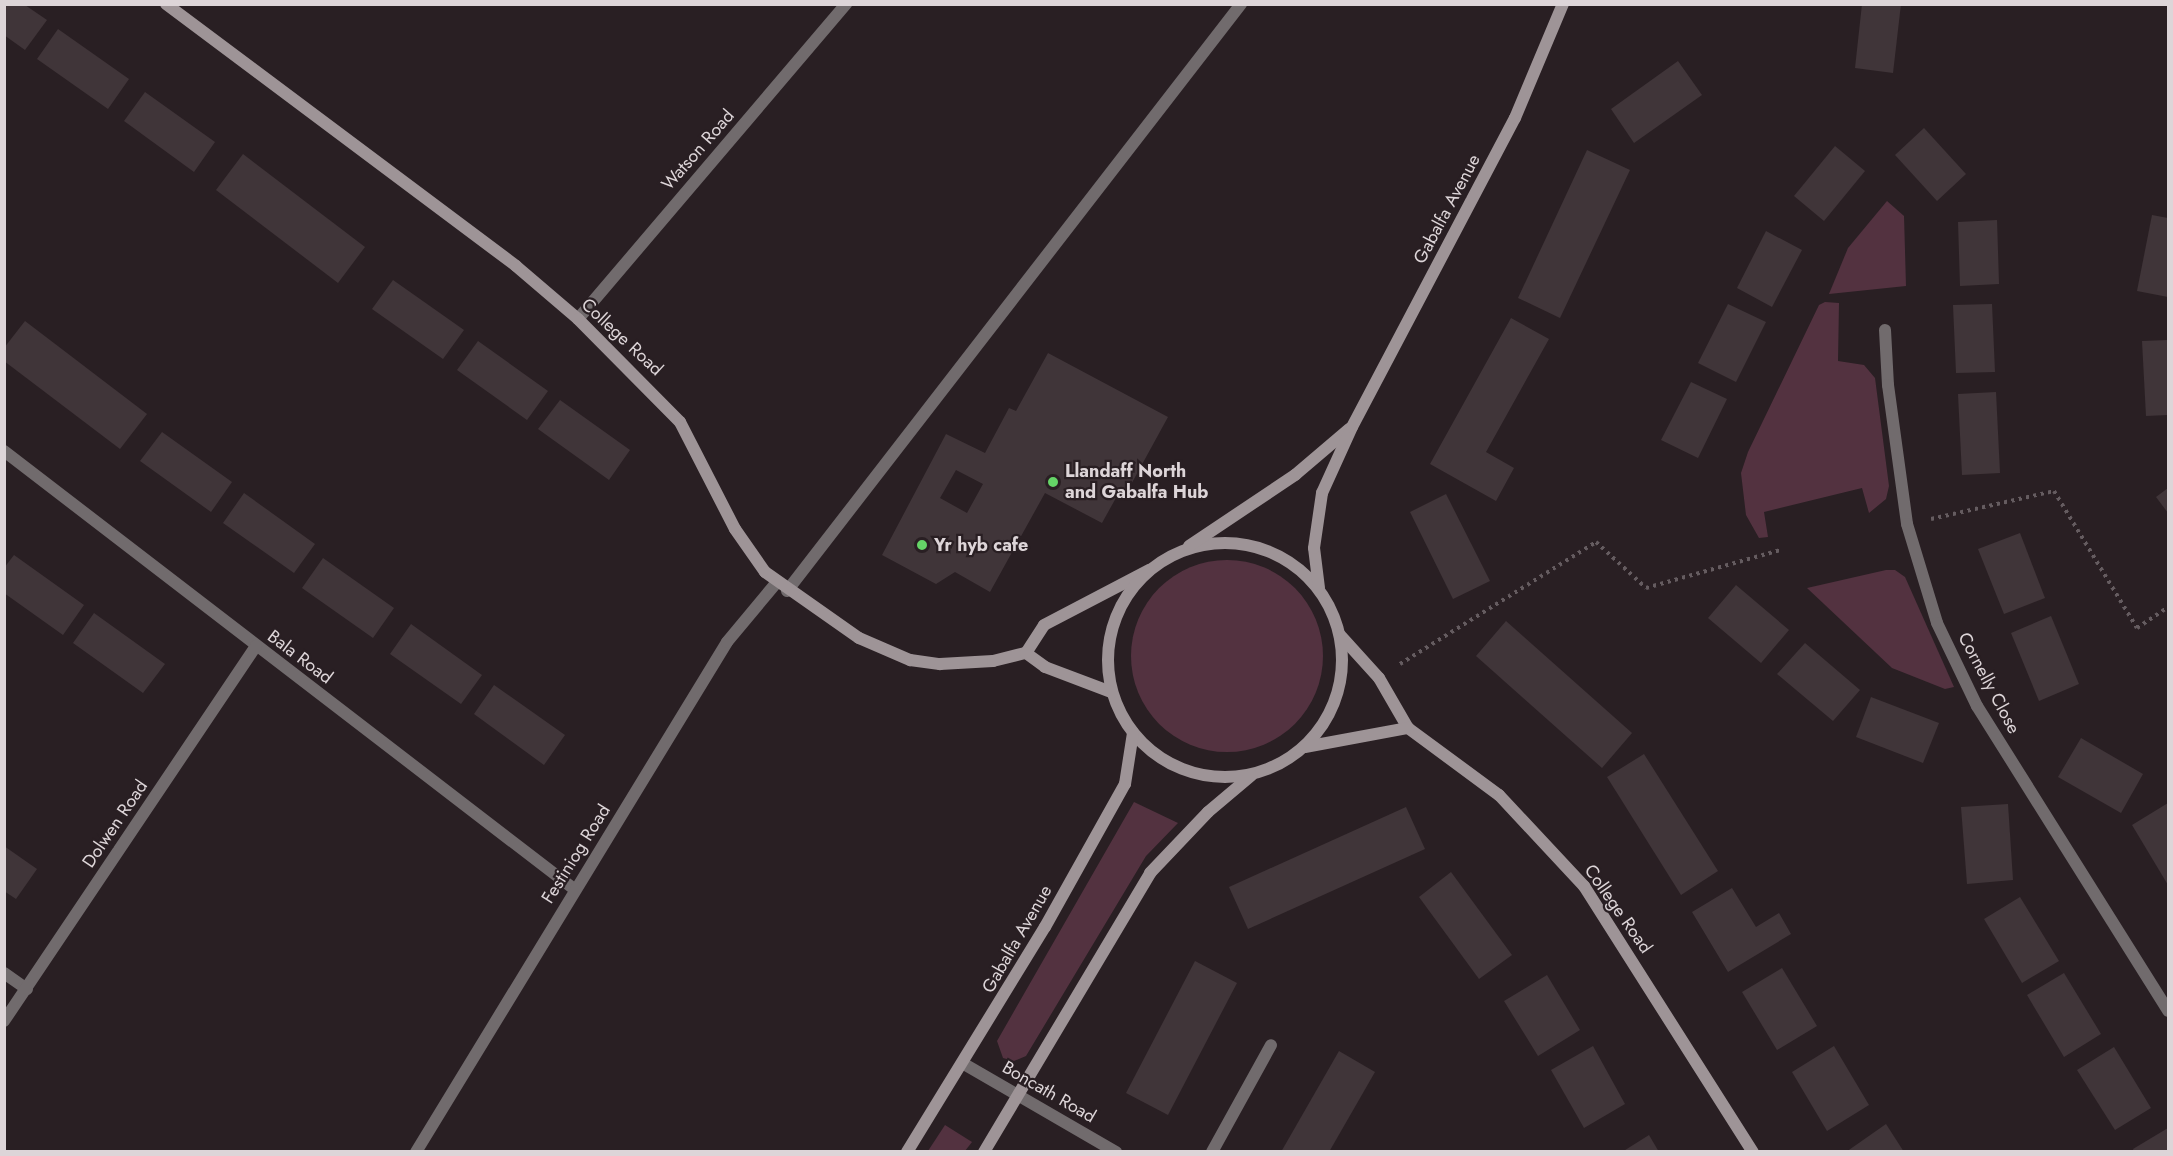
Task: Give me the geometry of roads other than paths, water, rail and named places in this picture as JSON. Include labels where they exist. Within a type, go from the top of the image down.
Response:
[{"type":"street","name":"College Road","points":[[166,4],[516,266],[578,319],[680,422],[735,529],[765,572],[787,591],[859,638],[910,660],[964,664],[1026,653]]},
{"type":"street","name":"Watson Road","points":[[578,319],[846,4]]},
{"type":"street","points":[[787,591],[1241,4]]},
{"type":"street","name":"Gabalfa Avenue","points":[[1319,588],[1314,548],[1316,518],[1322,493],[1352,427],[1515,118],[1563,4]]},
{"type":"street","name":"Cornelly Close","points":[[1885,330],[1888,385],[1907,524],[1937,623],[1977,706],[2169,1011]]},
{"type":"street","name":"Gabalfa Avenue","points":[[1149,570],[1295,475],[1352,427]]},
{"type":"street","name":"Bala Road","points":[[4,451],[574,890]]},
{"type":"street","points":[[1149,570],[1127,595],[1112,625],[1107,659],[1112,692],[1133,734],[1156,756],[1186,772],[1218,778],[1252,775],[1280,765],[1305,747],[1330,715],[1343,671],[1340,634],[1334,615],[1319,588],[1297,566],[1262,547],[1222,542],[1184,549]]},
{"type":"street","points":[[1112,692],[1045,667],[1026,653],[1044,625],[1149,570]]},
{"type":"street","name":"Festiniog Road","points":[[416,1152],[727,642],[777,582]]},
{"type":"street","name":"College Road","points":[[1340,634],[1379,678],[1408,728],[1500,795],[1584,886],[1753,1152]]},
{"type":"street","name":"Dolwen Road","points":[[4,1021],[256,646]]},
{"type":"street","points":[[1305,747],[1408,728]]},
{"type":"street","name":"Gabalfa Avenue","points":[[908,1152],[964,1064],[1125,784],[1133,734]]},
{"type":"street","points":[[984,1152],[1150,873],[1208,812],[1252,775]]},
{"type":"street","points":[[4,973],[27,989]]},
{"type":"street","points":[[1212,1152],[1271,1046]]},
{"type":"street","name":"Boncath Road","points":[[964,1064],[1116,1152]]},
{"type":"place","name":"Llandaff North and Gabalfa Hub","points":[[1053,482]]},
{"type":"place","name":"Yr hyb cafe","points":[[922,545]]}]
